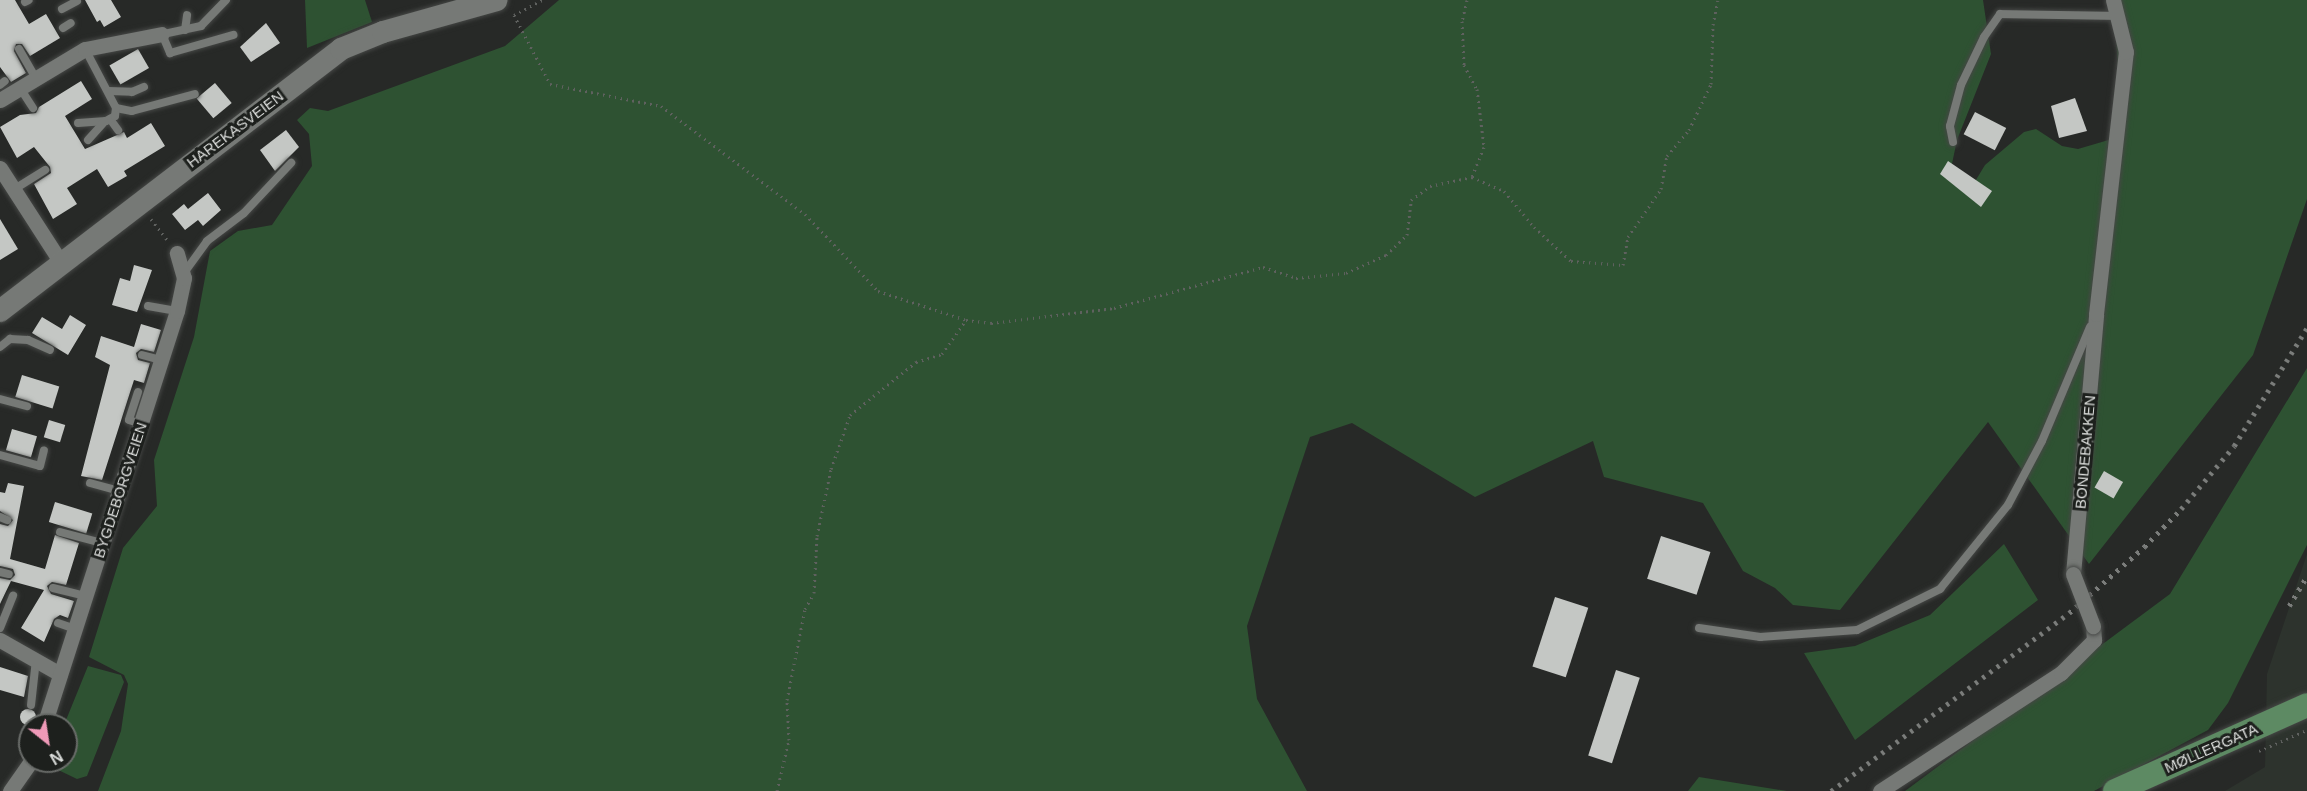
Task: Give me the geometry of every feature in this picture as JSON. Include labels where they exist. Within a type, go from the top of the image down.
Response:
[{"type":"main road","name":"MØLLERGATA","points":[[2115,791],[2307,705]]},
{"type":"street","name":"BONDEBAKKEN","points":[[1880,791],[2061,673],[2094,640],[2093,626],[2073,574],[2096,315],[2126,52],[2115,5]]},
{"type":"street","name":"HAREKASVEIEN","points":[[0,310],[60,261],[341,49],[383,32],[501,9]]},
{"type":"street","points":[[1,92],[20,88],[86,49],[162,34]]},
{"type":"street","points":[[5,180],[60,261]]},
{"type":"street","name":"BYGDEBORGVEIEN","points":[[48,713],[177,311],[183,274],[177,253]]},
{"type":"street","points":[[0,640],[60,674]]},
{"type":"street","points":[[10,791],[23,773]]},
{"type":"lane","points":[[226,0],[201,26],[162,34],[170,52],[233,35]]},
{"type":"lane","points":[[62,9],[77,1]]},
{"type":"lane","points":[[1953,142],[1950,126],[1961,85],[1984,37],[2000,14],[2115,5]]},
{"type":"lane","points":[[185,30],[187,15]]},
{"type":"lane","points":[[63,28],[71,23]]},
{"type":"lane","points":[[19,49],[36,79]]},
{"type":"lane","points":[[86,49],[116,108]]},
{"type":"lane","points":[[109,91],[132,92],[144,87]]},
{"type":"lane","points":[[20,88],[33,108]]},
{"type":"lane","points":[[116,108],[132,111],[195,94]]},
{"type":"lane","points":[[88,140],[108,120],[116,108]]},
{"type":"lane","points":[[78,123],[108,120]]},
{"type":"lane","points":[[108,120],[118,130]]},
{"type":"lane","points":[[183,274],[207,241],[243,213],[291,163]]},
{"type":"lane","points":[[5,180],[45,170]]},
{"type":"lane","points":[[148,306],[177,311]]},
{"type":"lane","points":[[1699,628],[1760,637],[1857,630],[1940,590],[2008,505],[2042,441],[2096,315]]},
{"type":"lane","points":[[0,347],[10,339],[28,340],[50,350]]},
{"type":"lane","points":[[142,355],[161,360]]},
{"type":"lane","points":[[138,392],[129,420],[141,424]]},
{"type":"lane","points":[[0,399],[27,406]]},
{"type":"lane","points":[[0,455],[40,466],[44,450]]},
{"type":"lane","points":[[90,483],[119,491]]},
{"type":"lane","points":[[60,532],[102,543]]},
{"type":"lane","points":[[0,572],[9,574]]},
{"type":"lane","points":[[53,588],[85,596]]},
{"type":"lane","points":[[0,628],[13,596]]},
{"type":"lane","points":[[58,623],[75,629]]},
{"type":"lane","points":[[31,705],[36,660]]},
{"type":"path","points":[[514,15],[542,0]]},
{"type":"path","points":[[1467,0],[1462,21],[1464,65],[1477,89],[1484,147],[1472,177]]},
{"type":"path","points":[[501,9],[514,15],[550,84],[661,106],[805,214],[878,291],[966,320],[991,323],[1114,308],[1263,267],[1296,278],[1346,273],[1386,255],[1407,235],[1412,201],[1430,186],[1472,177],[1504,191],[1534,227],[1571,261],[1623,265],[1628,237],[1661,189],[1667,156],[1689,130],[1712,84],[1713,25],[1718,0]]},
{"type":"path","points":[[141,224],[159,210]]},
{"type":"path","points":[[150,217],[177,253]]},
{"type":"path","points":[[777,791],[789,740],[787,700],[805,609],[814,593],[819,528],[831,469],[850,415],[916,362],[942,354],[966,320]]},
{"type":"path","points":[[2249,755],[2307,730]]},
{"type":"shaded area","points":[[2307,554],[2307,791],[2225,791],[2265,767],[2267,674]]},
{"type":"green space","points":[[305,0],[365,0],[372,22],[307,48]]},
{"type":"green space","points":[[559,0],[1983,0],[1991,54],[1957,140],[1949,178],[1968,193],[1985,165],[2024,132],[2036,129],[2062,146],[2078,149],[2112,139],[2118,66],[2114,15],[2120,0],[2307,0],[2307,199],[2253,355],[2089,564],[1988,422],[1840,610],[1793,605],[1775,588],[1743,571],[1703,503],[1604,477],[1593,441],[1475,497],[1352,423],[1310,437],[1247,626],[1257,699],[1307,791],[98,791],[121,731],[128,684],[124,675],[89,657],[123,548],[157,506],[154,460],[194,337],[210,251],[238,231],[272,225],[312,166],[309,134],[297,120],[310,108],[328,111],[505,46]]},
{"type":"green space","points":[[2307,368],[2307,545],[2228,703],[2208,730],[2094,791],[1905,791],[2170,594]]},
{"type":"green space","points":[[2004,544],[2038,600],[1855,740],[1804,653],[1855,646],[1930,615]]},
{"type":"green space","points":[[88,666],[121,675],[124,682],[87,776],[77,779],[65,773],[78,773],[78,713],[69,713]]},
{"type":"green space","points":[[1699,777],[1787,791],[1688,791]]},
{"type":"building","points":[[0,0],[15,0],[29,24],[46,14],[60,38],[30,56],[22,44],[16,44],[14,51],[26,73],[11,82],[0,67]]},
{"type":"building","points":[[85,0],[111,0],[121,17],[104,27],[100,20],[97,22]]},
{"type":"building","points":[[266,23],[280,43],[251,62],[240,47]]},
{"type":"building","points":[[138,49],[149,68],[120,85],[109,66]]},
{"type":"building","points":[[81,81],[92,99],[65,116],[85,149],[124,132],[127,138],[151,123],[165,146],[124,171],[127,176],[108,187],[97,169],[67,188],[77,204],[53,219],[34,184],[51,173],[50,167],[34,147],[17,158],[0,127],[20,115],[36,113],[39,107]]},
{"type":"building","points":[[215,83],[232,103],[213,118],[197,98]]},
{"type":"building","points":[[2075,98],[2087,131],[2059,138],[2051,106]]},
{"type":"building","points":[[1975,112],[2006,128],[1995,150],[1964,134]]},
{"type":"building","points":[[286,130],[299,147],[275,171],[260,150]]},
{"type":"building","points":[[1948,161],[1992,191],[1981,207],[1940,174]]},
{"type":"building","points":[[208,193],[221,210],[203,226],[198,220],[185,230],[172,214],[184,204],[188,209]]},
{"type":"building","points":[[0,219],[18,249],[0,260]]},
{"type":"building","points":[[134,265],[152,270],[137,312],[112,305],[120,278],[130,281]]},
{"type":"building","points":[[70,315],[86,325],[68,355],[32,333],[42,317],[62,329]]},
{"type":"building","points":[[141,324],[161,330],[154,352],[141,349],[136,353],[138,360],[150,363],[144,383],[134,380],[102,480],[81,476],[110,365],[95,357],[101,336],[134,347]]},
{"type":"building","points":[[22,375],[59,386],[53,408],[15,397]]},
{"type":"building","points":[[49,420],[65,425],[60,442],[44,437]]},
{"type":"building","points":[[12,429],[37,436],[31,457],[6,450]]},
{"type":"building","points":[[2104,471],[2123,482],[2114,498],[2094,487]]},
{"type":"building","points":[[8,483],[24,486],[10,559],[45,569],[55,535],[79,543],[66,585],[52,582],[47,586],[51,594],[74,601],[68,618],[60,615],[54,619],[44,642],[21,628],[44,590],[11,581],[0,604],[0,578],[10,580],[15,575],[13,569],[0,566],[0,524],[8,526],[13,520],[0,511],[0,492],[5,493]]},
{"type":"building","points":[[55,502],[92,513],[86,533],[49,522]]},
{"type":"building","points":[[1661,536],[1710,552],[1697,595],[1647,579]]},
{"type":"building","points":[[1555,597],[1588,608],[1566,677],[1532,666]]},
{"type":"building","points":[[0,667],[28,676],[24,697],[0,690]]},
{"type":"building","points":[[1616,670],[1640,678],[1612,763],[1588,756]]},
{"type":"building","points":[[28,709],[34,713],[22,713]]},
{"type":"railway","points":[[1831,791],[2069,613],[2144,547],[2181,509],[2234,446],[2307,328]]},
{"type":"railway","points":[[2289,606],[2307,576]]}]
